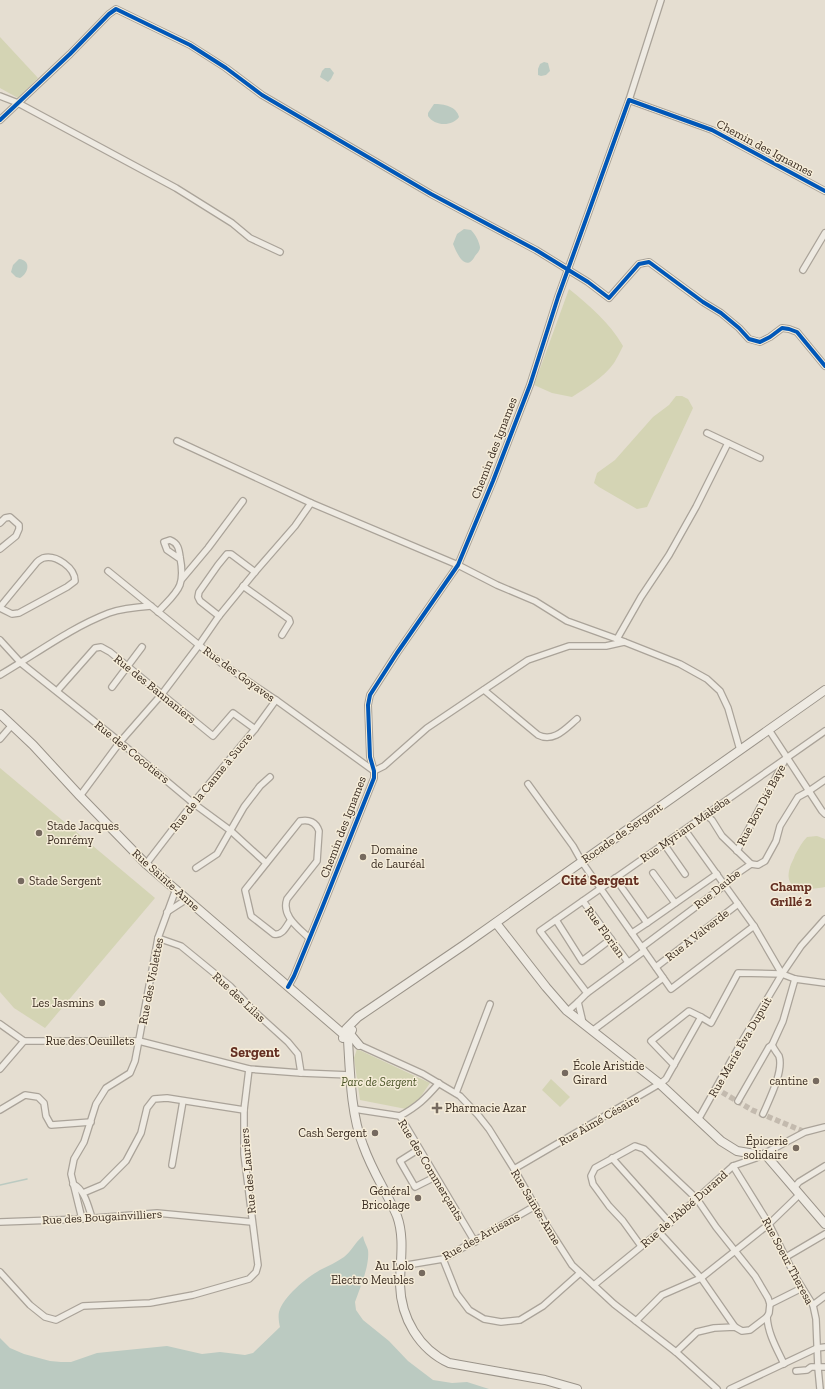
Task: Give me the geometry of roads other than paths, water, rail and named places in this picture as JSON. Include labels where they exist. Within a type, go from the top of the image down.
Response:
[{"type":"main road","name":"Rocade de Sergent","points":[[346,1036],[358,1017],[496,923],[825,690]]},
{"type":"main road","name":"Rue Sainte-Anne","points":[[0,714],[33,745],[146,864],[333,1027],[359,1045]]},
{"type":"main road","points":[[496,923],[546,987],[568,1012],[660,1084],[721,1141],[737,1151],[763,1154],[825,1224]]},
{"type":"main road","points":[[346,1036],[354,1109],[362,1144],[397,1215],[402,1239],[400,1284],[401,1297],[407,1317],[421,1342],[438,1358],[449,1362],[545,1380],[577,1389]]},
{"type":"street","points":[[629,100],[661,0]]},
{"type":"street","points":[[0,120],[70,54],[109,14],[116,9],[190,46],[226,68],[262,95],[431,194],[536,250],[568,269],[609,298],[639,264],[649,262],[703,302],[721,312],[749,339],[760,342],[782,328],[789,329],[797,332],[825,366]]},
{"type":"street","points":[[0,96],[18,103],[176,188],[232,223],[250,238],[280,252]]},
{"type":"street","name":"Chemin des Ignames","points":[[288,987],[374,778],[374,771],[370,757],[368,706],[370,695],[458,565],[493,481],[530,385],[568,269],[629,100],[712,130],[825,191]]},
{"type":"street","points":[[803,270],[825,233]]},
{"type":"street","points":[[707,433],[760,458]]},
{"type":"street","points":[[177,441],[311,503],[458,565],[497,585],[535,601],[567,621],[680,664],[707,679],[720,691],[728,708],[740,750]]},
{"type":"street","points":[[617,639],[641,597],[669,555],[696,507],[728,443]]},
{"type":"street","points":[[158,612],[177,591],[182,579],[208,548],[243,501]]},
{"type":"street","points":[[80,796],[120,742],[162,694],[243,586],[295,526],[311,503]]},
{"type":"street","points":[[0,523],[5,518],[10,517],[19,524],[20,529],[16,536],[0,549]]},
{"type":"street","points":[[220,616],[200,601],[198,597],[199,592],[218,565],[227,554],[231,554],[255,572]]},
{"type":"street","points":[[43,558],[60,560],[75,575],[75,581],[67,587],[19,613],[12,614],[0,608],[37,562],[43,558]]},
{"type":"street","points":[[180,558],[182,579]]},
{"type":"street","name":"Rue des Goyaves","points":[[108,571],[221,663],[276,700],[374,771]]},
{"type":"street","points":[[243,586],[289,619],[289,623],[282,635]]},
{"type":"street","points":[[0,675],[62,638],[110,613],[135,607],[151,606]]},
{"type":"street","name":"Rue des Cocotiers","points":[[0,640],[21,663],[120,742],[193,803],[231,831],[266,863]]},
{"type":"street","points":[[374,771],[384,766],[428,728],[528,660],[569,646],[606,646],[624,642]]},
{"type":"street","name":"Rue des Bannaniers","points":[[57,691],[97,647],[105,649],[213,736],[233,713],[255,729]]},
{"type":"street","points":[[112,687],[142,647]]},
{"type":"street","points":[[484,690],[543,738],[550,738],[559,734],[577,719]]},
{"type":"street","name":"Rue de la Canne à Sucre","points":[[146,864],[193,803],[255,729],[276,700]]},
{"type":"street","points":[[0,739],[3,733],[12,724]]},
{"type":"street","points":[[769,730],[786,758],[822,812],[825,814]]},
{"type":"street","name":"Rue Myriam Makéba","points":[[587,994],[540,931],[825,731]]},
{"type":"street","name":"Rue Bon Dié Baye","points":[[737,851],[786,758]]},
{"type":"street","points":[[196,868],[217,854],[244,807],[260,786],[270,777]]},
{"type":"street","points":[[809,791],[825,780]]},
{"type":"street","points":[[528,784],[574,846],[582,862],[671,989],[754,926]]},
{"type":"street","name":"Rue Daube","points":[[587,994],[725,885],[735,875],[751,864],[758,865],[765,861],[776,841],[780,826],[788,812],[798,797],[809,791]]},
{"type":"street","points":[[706,814],[712,820],[722,836],[751,864]]},
{"type":"street","points":[[290,921],[281,933],[275,934],[254,918],[249,912],[245,890],[300,821],[306,820],[318,827],[317,861],[286,902],[286,906],[290,921],[309,938]]},
{"type":"street","points":[[685,830],[754,926],[782,974]]},
{"type":"street","points":[[664,844],[684,874]]},
{"type":"street","points":[[653,873],[675,903]]},
{"type":"street","points":[[632,933],[717,874]]},
{"type":"street","points":[[615,878],[647,923]]},
{"type":"street","name":"Rue des Violettes","points":[[82,1219],[71,1174],[74,1159],[84,1142],[96,1104],[106,1088],[130,1073],[135,1061],[158,938],[176,889]]},
{"type":"street","points":[[167,912],[187,899]]},
{"type":"street","name":"Rue Florian","points":[[583,901],[628,962]]},
{"type":"street","name":"Rue A Valverde","points":[[656,967],[738,904]]},
{"type":"street","name":"Rue Marie Éva Dupuit","points":[[698,1120],[741,1042],[782,974],[801,946],[825,919]]},
{"type":"street","points":[[556,920],[582,961],[611,939]]},
{"type":"street","name":"Rue des Lilas","points":[[158,938],[181,946],[230,986],[256,1013],[288,1042],[298,1054],[301,1073]]},
{"type":"street","points":[[674,1065],[651,1041],[689,1011],[711,1023],[738,973],[782,974],[795,979],[825,983]]},
{"type":"street","points":[[592,1031],[663,978]]},
{"type":"street","points":[[738,1101],[769,1047],[772,1045],[783,1021],[795,979]]},
{"type":"street","points":[[568,1012],[587,994]]},
{"type":"street","points":[[578,1002],[584,1025]]},
{"type":"street","points":[[456,1093],[490,1004]]},
{"type":"street","name":"Rue Aimé Césaire","points":[[514,1169],[660,1084],[666,1079],[701,1017]]},
{"type":"street","points":[[0,1024],[24,1041],[0,1069]]},
{"type":"street","name":"Rue des Oeuillets","points":[[24,1041],[139,1041],[249,1069],[350,1075]]},
{"type":"street","name":"Rue Sainte-Anne","points":[[359,1045],[438,1082],[456,1093],[478,1115],[514,1169],[566,1257],[580,1273],[636,1321],[676,1352],[717,1389]]},
{"type":"street","points":[[763,1114],[779,1073],[779,1056],[772,1045]]},
{"type":"street","name":"Rue des Lauriers","points":[[0,1272],[30,1305],[45,1317],[56,1320],[83,1306],[150,1303],[193,1295],[249,1279],[256,1272],[258,1265],[244,1154],[244,1110],[249,1069]]},
{"type":"street","points":[[400,1116],[424,1101],[438,1082]]},
{"type":"street","points":[[0,1110],[25,1095],[38,1097],[44,1103],[46,1116],[50,1125],[91,1122]]},
{"type":"street","points":[[83,1194],[102,1185],[126,1161],[141,1133],[147,1108],[154,1099],[166,1098],[244,1110]]},
{"type":"street","points":[[172,1165],[183,1101]]},
{"type":"street","name":"Rue des Commerçants","points":[[354,1109],[400,1116],[475,1242]]},
{"type":"street","name":"Rue de l'Abbé Durand","points":[[594,1285],[670,1223],[735,1165],[763,1154],[805,1132],[825,1128]]},
{"type":"street","points":[[641,1246],[593,1184],[591,1176],[595,1168],[635,1146],[644,1149],[697,1198],[716,1227],[755,1276],[768,1298],[770,1304],[767,1317],[748,1331],[742,1331],[735,1327],[701,1278],[659,1232]]},
{"type":"street","points":[[419,1149],[400,1161],[415,1187],[435,1177]]},
{"type":"street","points":[[735,1165],[738,1155],[737,1151]]},
{"type":"street","points":[[612,1158],[670,1223]]},
{"type":"street","name":"Rue Soeur Theresa","points":[[735,1165],[769,1224],[802,1288],[813,1305],[816,1319],[820,1389]]},
{"type":"street","points":[[636,1321],[662,1295],[701,1278],[769,1224],[797,1191],[799,1182],[825,1166]]},
{"type":"street","points":[[73,1184],[78,1186],[83,1194],[92,1218]]},
{"type":"street","name":"Rue des Artisans","points":[[401,1266],[443,1259],[475,1242],[535,1206]]},
{"type":"street","name":"Rue des Bougainvilliers","points":[[0,1222],[82,1219],[157,1213],[252,1222]]},
{"type":"street","points":[[786,1257],[825,1234]]},
{"type":"street","points":[[443,1259],[457,1294],[469,1310],[484,1319],[502,1322],[520,1320],[543,1306],[580,1273]]},
{"type":"street","points":[[770,1304],[802,1288]]},
{"type":"street","points":[[813,1305],[825,1296]]},
{"type":"street","points":[[767,1317],[768,1327],[784,1364]]},
{"type":"street","points":[[758,1325],[768,1327]]},
{"type":"street","points":[[676,1352],[697,1332],[714,1328],[735,1327]]},
{"type":"street","points":[[730,1389],[818,1348],[825,1347]]},
{"type":"street","points":[[796,1371],[807,1370],[815,1367],[825,1367]]},
{"type":"waterway","points":[[0,1185],[27,1179]]},
{"type":"tunnel","points":[[715,1088],[752,1110],[805,1132]]},
{"type":"place","name":"Stade Jacques Ponrémy","points":[[39,833]]},
{"type":"place","name":"Domaine de Lauréal","points":[[363,857]]},
{"type":"place","name":"Stade Sergent","points":[[21,881]]},
{"type":"place","name":"Les Jasmins","points":[[102,1003]]},
{"type":"place","name":"École Aristide Girard","points":[[565,1073]]},
{"type":"place","name":"cantine","points":[[816,1081]]},
{"type":"place","name":"Pharmacie Azar","points":[[437,1108]]},
{"type":"place","name":"Cash Sergent","points":[[375,1133]]},
{"type":"place","name":"Épicerie solidaire","points":[[796,1148]]},
{"type":"place","name":"Général Bricolage","points":[[418,1198]]},
{"type":"place","name":"Au Lolo Electro Meubles","points":[[422,1273]]},
{"type":"district","name":"Cité Sergent","points":[[600,880]]},
{"type":"district","name":"Champ Grillé 2","points":[[791,894]]},
{"type":"district","name":"Sergent","points":[[255,1052]]},
{"type":"park label","name":"Parc de Sergent","points":[[379,1082]]}]
